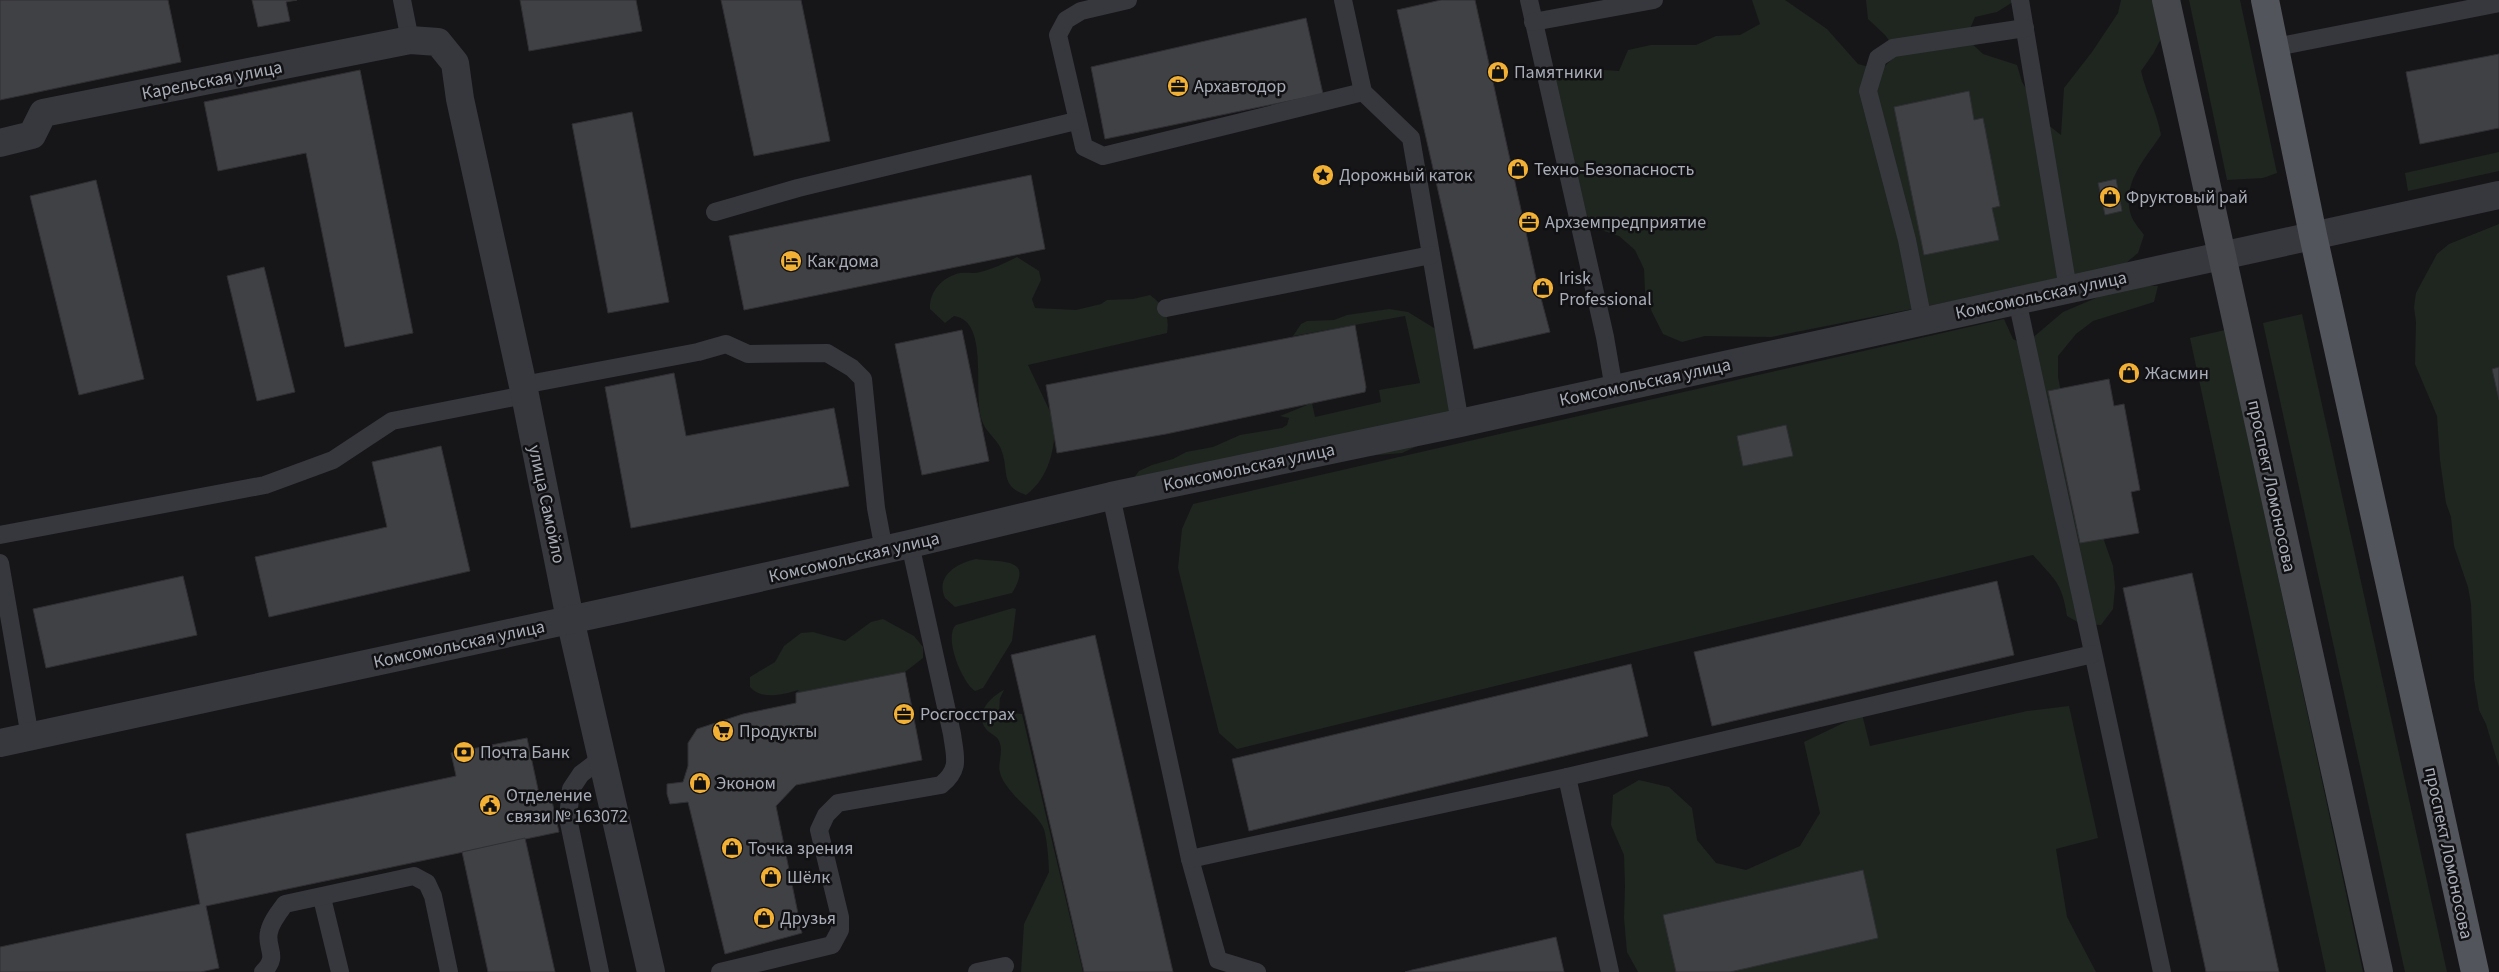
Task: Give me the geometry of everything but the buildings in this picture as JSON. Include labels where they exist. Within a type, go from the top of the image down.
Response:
[{"type":"main road","name":"проспект Ломоносова","points":[[2166,0],[2379,972]]},
{"type":"main road","name":"проспект Ломоносова","points":[[2265,0],[2313,235],[2475,972]]},
{"type":"street","name":"Карельская улица","points":[[2,140],[32,135],[43,113],[410,40],[438,42]]},
{"type":"street","name":"улица Самойло","points":[[438,42],[455,62],[460,99],[524,390],[570,619],[650,972]]},
{"type":"street","name":"Комсомольская улица","points":[[0,743],[897,547],[1111,496],[1460,423],[2499,195]]},
{"type":"lane","points":[[402,0],[410,40]]},
{"type":"lane","points":[[1128,0],[1081,11],[1066,20],[1058,35],[1076,121],[1084,147],[1103,156],[1363,92]]},
{"type":"lane","points":[[1343,0],[1363,92],[1411,138],[1460,423]]},
{"type":"lane","points":[[1529,0],[1605,337],[1614,389]]},
{"type":"lane","points":[[1533,22],[1654,0]]},
{"type":"lane","points":[[2020,0],[2068,289]]},
{"type":"lane","points":[[2276,47],[2499,3]]},
{"type":"lane","points":[[1923,321],[1907,240],[1868,91],[1878,58],[1893,48],[2024,28]]},
{"type":"lane","points":[[715,212],[798,188],[1076,121]]},
{"type":"lane","points":[[1166,308],[1431,255]]},
{"type":"lane","points":[[2017,300],[2162,972]]},
{"type":"lane","points":[[0,535],[266,486],[333,460],[392,421],[698,352],[726,344],[748,354],[827,353],[852,368],[862,379],[876,508],[897,547],[952,734],[956,761],[952,776],[942,786],[838,803],[826,815],[819,830],[840,917],[840,930],[832,945],[720,972]]},
{"type":"lane","points":[[1111,496],[1190,859],[1218,960],[1257,972]]},
{"type":"lane","points":[[0,563],[30,737]]},
{"type":"lane","points":[[1190,859],[1567,777],[2093,654]]},
{"type":"lane","points":[[600,972],[568,818],[571,790],[581,774],[602,758]]},
{"type":"lane","points":[[1567,777],[1610,972]]},
{"type":"lane","points":[[263,972],[269,966],[272,957],[269,932],[278,912],[285,904],[322,898],[414,876],[427,883],[433,896],[449,972]]},
{"type":"lane","points":[[322,898],[340,972]]},
{"type":"lane","points":[[977,972],[1005,966]]},
{"type":"shaded area","points":[[1752,0],[1785,0],[1827,29],[1858,64],[1881,70],[1898,53],[1885,35],[1868,19],[1866,0],[2016,0],[1997,12],[1975,17],[1966,38],[1983,54],[2017,65],[2022,82],[2034,101],[2043,121],[2061,135],[2064,88],[2092,52],[2118,13],[2121,0],[2154,0],[2163,35],[2141,71],[2161,135],[2136,172],[2129,193],[2131,215],[2144,235],[2138,253],[2120,268],[1771,337],[1705,336],[1682,342],[1663,334],[1652,312],[1645,291],[1644,269],[1635,250],[1619,236],[1598,229],[1584,212],[1554,78],[1574,68],[1619,71],[1628,50],[1651,45],[1696,45],[1716,36],[1740,35],[1760,24]]},
{"type":"shaded area","points":[[2189,0],[2240,0],[2277,173],[2263,178],[2227,180]]},
{"type":"shaded area","points":[[2499,152],[2499,171],[2408,191],[2405,173]]},
{"type":"shaded area","points":[[2499,224],[2499,367],[2492,369],[2499,400],[2499,767],[2486,724],[2479,710],[2474,679],[2471,604],[2468,587],[2454,546],[2451,517],[2446,503],[2440,460],[2437,416],[2415,364],[2416,322],[2414,307],[2416,293],[2437,254],[2449,244]]},
{"type":"shaded area","points":[[1017,257],[1039,271],[1041,280],[1032,299],[1035,308],[1076,310],[1101,304],[1107,300],[1133,299],[1150,295],[1165,311],[1168,321],[1167,333],[1028,365],[1055,422],[1054,442],[1049,462],[1040,480],[1026,495],[1012,487],[1009,483],[1000,448],[983,423],[980,411],[976,345],[972,331],[965,321],[954,316],[945,323],[930,309],[934,291],[948,278],[960,273],[985,271]]},
{"type":"shaded area","points":[[2147,286],[2158,286],[2154,302],[2093,321],[2076,334],[2058,356],[2058,377],[2062,397],[2091,503],[2113,566],[2115,587],[2113,609],[2101,625],[2081,624],[2067,616],[2060,588],[2033,555],[1237,749],[1219,733],[1178,568],[1182,529],[1193,504],[2004,319],[2013,339],[2024,345],[2063,312],[2103,295]]},
{"type":"shaded area","points":[[1389,309],[1408,312],[1439,331],[1457,354],[1461,386],[1457,402],[1426,442],[1402,453],[1131,482],[1139,471],[1173,459],[1186,452],[1213,447],[1240,435],[1282,428],[1287,425],[1289,418],[1280,416],[1312,403],[1315,417],[1381,402],[1379,390],[1420,383],[1405,316],[1293,336],[1301,324],[1307,321],[1334,320],[1347,315]]},
{"type":"shaded area","points":[[2302,314],[2447,972],[2405,972],[2263,323]]},
{"type":"shaded area","points":[[2225,330],[2363,972],[2326,972],[2190,338]]},
{"type":"shaded area","points":[[976,559],[1012,564],[1017,567],[1019,573],[1018,581],[1012,593],[955,607],[945,598],[943,583],[945,577],[955,567]]},
{"type":"shaded area","points":[[1013,608],[1016,609],[1012,641],[983,688],[975,691],[960,670],[953,649],[953,631],[956,625]]},
{"type":"shaded area","points":[[883,619],[914,636],[923,647],[923,658],[905,672],[796,693],[799,690],[767,695],[761,694],[750,687],[750,677],[775,662],[784,646],[801,633],[813,632],[845,641],[871,622]]},
{"type":"shaded area","points":[[1004,690],[1000,698],[999,712],[1022,714],[1083,972],[1021,972],[1024,924],[1049,872],[1049,862],[1043,827],[1003,781],[999,769],[1000,743],[983,723],[982,718],[985,706]]},
{"type":"shaded area","points":[[2069,706],[2098,838],[2056,849],[2067,917],[2096,972],[1638,972],[1627,952],[1624,918],[1624,855],[1611,825],[1613,795],[1639,780],[1669,787],[1692,808],[1697,840],[1716,863],[1746,870],[1800,846],[1820,813],[1804,742],[1862,714],[1870,746],[2027,711]]},
{"type":"place","name":"Памятники","points":[[1498,72]]},
{"type":"place","name":"Архавтодор","points":[[1178,86]]},
{"type":"place","name":"Техно-Безопасность","points":[[1518,169]]},
{"type":"place","name":"Дорожный каток","points":[[1323,175]]},
{"type":"place","name":"Фруктовый рай","points":[[2110,197]]},
{"type":"place","name":"Архземпредприятие","points":[[1529,222]]},
{"type":"place","name":"Как дома","points":[[791,261]]},
{"type":"place","name":"Irisk Professional","points":[[1543,288]]},
{"type":"place","name":"Жасмин","points":[[2129,373]]},
{"type":"place","name":"Росгосстрах","points":[[904,714]]},
{"type":"place","name":"Продукты","points":[[723,731]]},
{"type":"place","name":"Почта Банк","points":[[464,752]]},
{"type":"place","name":"Эконом","points":[[700,783]]},
{"type":"place","name":"Отделение связи № 163072","points":[[490,805]]},
{"type":"place","name":"Точка зрения","points":[[732,848]]},
{"type":"place","name":"Шёлк","points":[[771,877]]},
{"type":"place","name":"Друзья","points":[[764,918]]}]
